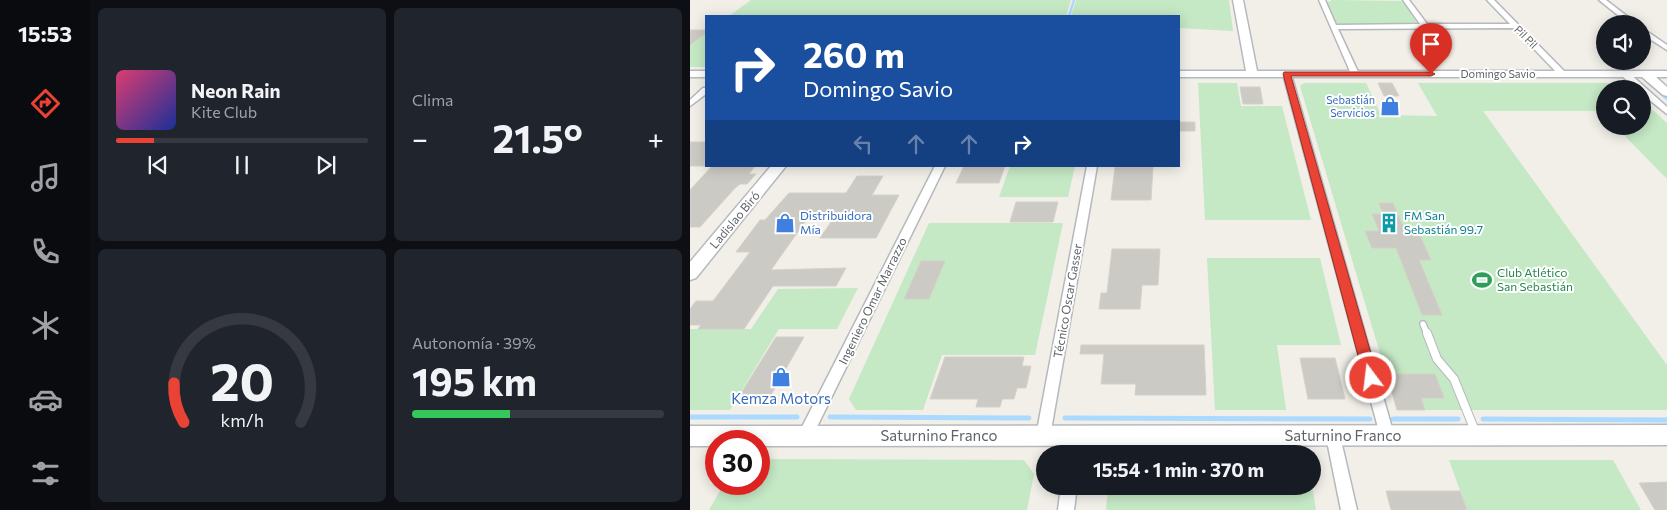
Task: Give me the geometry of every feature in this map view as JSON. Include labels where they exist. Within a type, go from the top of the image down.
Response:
[{"type":"street","points":[[1238,0],[1252,74]]},
{"type":"street","points":[[1322,0],[1355,74]]},
{"type":"street","points":[[1406,0],[1425,27]]},
{"type":"street","name":"Pil Pil","points":[[1490,0],[1563,74]]},
{"type":"street","points":[[1602,0],[1622,15]]},
{"type":"street","points":[[1334,27],[1516,26]]},
{"type":"street","points":[[1651,36],[1667,48]]},
{"type":"street","points":[[690,74],[705,74]]},
{"type":"street","name":"Domingo Savio","points":[[1180,74],[1667,74]]},
{"type":"street","points":[[1287,74],[1387,435]]},
{"type":"street","points":[[1625,74],[1632,80]]},
{"type":"street","points":[[1644,74],[1667,93]]},
{"type":"street","points":[[690,104],[705,91]]},
{"type":"street","points":[[1651,97],[1667,111]]},
{"type":"street","name":"Ladislao Biró","points":[[690,274],[778,167]]},
{"type":"street","name":"Ingeniero Omar Marrazzo","points":[[806,436],[940,167]]},
{"type":"street","name":"Técnico Oscar Gasser","points":[[1043,436],[1092,167]]},
{"type":"street","name":"Saturnino Franco","points":[[690,436],[1043,436],[1074,445],[1387,435],[1667,435]]},
{"type":"street","points":[[1333,436],[1349,510]]},
{"type":"street","points":[[1066,510],[1068,495]]},
{"type":"lane","points":[[1423,324],[1437,359],[1454,378],[1477,435]]},
{"type":"green space","points":[[751,0],[1071,0],[1066,15],[730,15]]},
{"type":"green space","points":[[1076,0],[1229,0],[1233,31],[1180,28],[1180,15],[1071,15]]},
{"type":"green space","points":[[1332,0],[1401,1],[1418,24],[1340,25],[1335,22],[1326,3]]},
{"type":"green space","points":[[705,34],[705,67],[690,67],[690,45]]},
{"type":"green space","points":[[1198,83],[1237,83],[1241,106],[1282,106],[1311,220],[1205,220]]},
{"type":"green space","name":"Club Atlético San Sebastián","points":[[1304,83],[1366,83],[1381,115],[1437,116],[1418,83],[1596,83],[1596,111],[1483,111],[1667,365],[1667,410],[1397,410],[1300,86]]},
{"type":"green space","points":[[1651,108],[1667,123],[1667,179],[1624,135],[1651,135]]},
{"type":"green space","points":[[1010,167],[1075,167],[1068,197],[999,197]]},
{"type":"green space","points":[[929,223],[1063,223],[1035,355],[942,355],[923,410],[856,410],[849,399]]},
{"type":"green space","points":[[1207,258],[1320,258],[1341,345],[1277,345],[1286,410],[1215,410]]},
{"type":"green space","points":[[858,288],[837,329],[779,329],[730,410],[690,410],[690,329],[751,329],[778,289]]},
{"type":"green space","points":[[770,459],[1024,460],[1034,474],[1027,510],[709,510],[718,495],[770,495]]},
{"type":"green space","points":[[1449,460],[1613,460],[1641,510],[1467,510]]},
{"type":"green space","points":[[1107,495],[1314,495],[1316,510],[1106,510]]},
{"type":"building","points":[[690,30],[705,30],[705,34],[690,45]]},
{"type":"building","points":[[1378,83],[1392,83],[1399,96],[1384,96]]},
{"type":"building","points":[[1240,87],[1260,87],[1263,104],[1243,104]]},
{"type":"building","points":[[1180,122],[1195,122],[1195,131],[1180,131]]},
{"type":"building","points":[[690,142],[705,142],[705,166],[690,166]]},
{"type":"building","points":[[711,167],[754,167],[749,174],[756,174],[747,184],[740,184],[735,188],[700,227],[690,227],[690,190]]},
{"type":"building","points":[[964,167],[1005,167],[999,183],[956,183]]},
{"type":"building","points":[[1115,167],[1153,167],[1151,200],[1111,200]]},
{"type":"building","points":[[857,176],[883,176],[872,195],[899,195],[876,238],[820,238],[833,219],[807,219],[771,270],[846,268],[836,286],[773,286],[744,329],[698,329],[701,325],[690,325],[690,309],[696,301],[713,301],[750,252],[736,252],[760,220],[765,220],[789,193],[846,193]]},
{"type":"building","points":[[1016,202],[1058,202],[1053,222],[1010,222]]},
{"type":"building","points":[[1379,203],[1393,203],[1405,231],[1418,231],[1431,260],[1419,260],[1442,315],[1422,315],[1396,248],[1372,248],[1365,231],[1379,231],[1372,214],[1383,214]]},
{"type":"building","points":[[1112,249],[1160,249],[1158,285],[1142,285],[1140,309],[1099,309],[1101,293],[1107,293]]},
{"type":"building","points":[[921,261],[945,261],[929,299],[904,299]]},
{"type":"building","points":[[776,337],[804,337],[771,395],[740,395]]},
{"type":"building","points":[[1081,345],[1204,345],[1206,395],[1135,395],[1136,384],[1101,384],[1104,354],[1080,354]]},
{"type":"building","points":[[945,357],[1024,357],[1022,366],[1031,366],[1026,388],[1017,388],[1014,399],[1002,399],[1000,407],[976,407],[978,399],[930,399]]},
{"type":"building","points":[[1300,358],[1335,358],[1345,399],[1308,399]]},
{"type":"building","points":[[1387,374],[1435,374],[1444,398],[1421,398],[1425,410],[1397,410]]},
{"type":"building","points":[[1667,482],[1667,510],[1655,510],[1639,483]]},
{"type":"building","points":[[1386,491],[1460,491],[1467,510],[1391,510]]},
{"type":"waterway","points":[[1069,15],[1074,0]]},
{"type":"waterway","points":[[1652,85],[1667,99]]},
{"type":"waterway","points":[[690,417],[797,417]]},
{"type":"waterway","points":[[830,417],[1029,418]]},
{"type":"waterway","points":[[1065,418],[1370,419]]},
{"type":"waterway","points":[[1393,419],[1458,419]]},
{"type":"waterway","points":[[1483,419],[1667,420]]},
{"type":"place","name":"Sebastián Servicios","points":[[1390,106]]},
{"type":"place","name":"Distribuidora Mía","points":[[785,223]]},
{"type":"place","name":"FM San Sebastián 99.7","points":[[1389,223]]},
{"type":"place","name":"Club Atlético San Sebastián","points":[[1482,280]]},
{"type":"place","name":"Kemza Motors","points":[[781,377]]},
{"type":"route","points":[[1371,378],[1287,74],[1431,74]]}]
